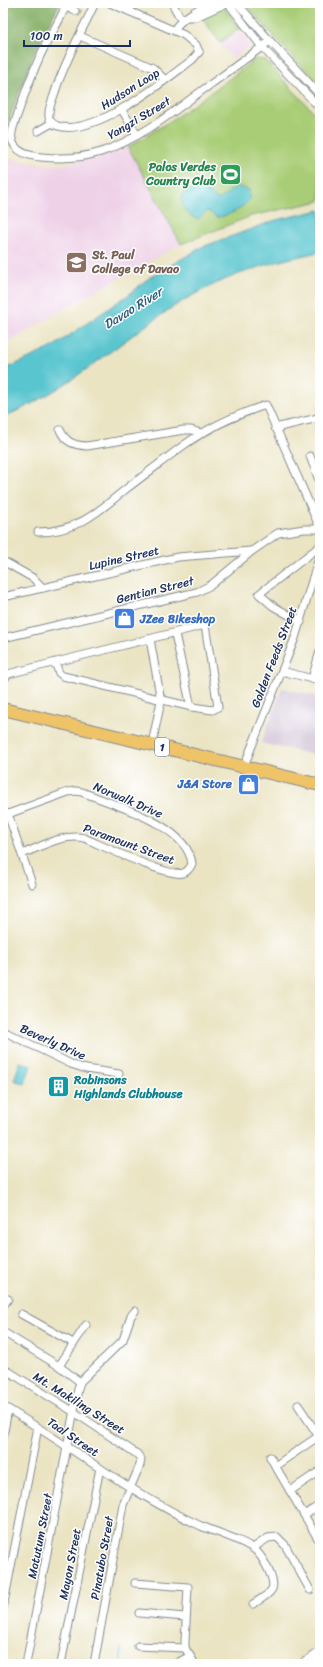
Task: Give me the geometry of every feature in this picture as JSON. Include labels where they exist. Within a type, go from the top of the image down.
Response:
[{"type":"highway","name":"1","points":[[3,709],[320,785]]},
{"type":"street","points":[[38,131],[52,123],[49,113],[66,63],[95,3]]},
{"type":"street","points":[[110,3],[174,30],[194,11],[211,3]]},
{"type":"street","points":[[129,11],[133,3]]},
{"type":"street","points":[[172,3],[185,19]]},
{"type":"street","points":[[185,19],[196,17],[228,3],[262,47],[319,105]]},
{"type":"street","points":[[238,3],[270,42],[318,90],[308,95]]},
{"type":"street","points":[[66,5],[89,17]]},
{"type":"street","name":"Yangzi Street","points":[[66,5],[41,53],[12,132],[13,144],[22,152],[35,157],[66,158],[99,153],[137,135],[183,105],[270,42]]},
{"type":"street","name":"Hudson Loop","points":[[52,123],[61,127],[72,127],[103,119],[122,110],[201,53],[193,41],[174,30]]},
{"type":"street","points":[[80,36],[153,68],[165,80]]},
{"type":"street","points":[[122,110],[137,135]]},
{"type":"street","points":[[38,532],[58,531],[89,518],[201,433],[249,411],[266,405],[320,529]]},
{"type":"street","points":[[275,428],[318,418]]},
{"type":"street","points":[[60,430],[68,442],[76,446],[87,446],[184,430],[191,430],[201,433]]},
{"type":"street","points":[[310,456],[318,471],[320,483]]},
{"type":"street","name":"Gentian Street","points":[[3,638],[197,592],[219,578],[278,533],[304,529],[320,529]]},
{"type":"street","points":[[301,622],[273,606],[259,594],[320,546]]},
{"type":"street","name":"Lupine Street","points":[[3,597],[178,557],[252,552]]},
{"type":"street","name":"Golden Feeds Street","points":[[244,766],[301,622],[320,554]]},
{"type":"street","points":[[3,561],[33,578],[43,588]]},
{"type":"street","points":[[3,681],[8,674],[54,662],[150,639],[175,634],[205,625],[218,707],[212,710],[161,701],[63,676],[59,673],[54,662]]},
{"type":"street","points":[[175,634],[191,707]]},
{"type":"street","points":[[150,639],[161,701],[152,744]]},
{"type":"street","points":[[312,679],[320,651]]},
{"type":"street","points":[[282,671],[320,681]]},
{"type":"street","name":"Norwalk Drive","points":[[5,814],[68,792],[82,792],[152,820],[173,833],[184,845],[191,860],[191,867],[183,873]]},
{"type":"street","points":[[5,814],[22,854],[32,884]]},
{"type":"street","name":"Paramount Street","points":[[22,854],[62,839],[79,837],[152,866],[174,873],[183,873]]},
{"type":"street","name":"Beverly Drive","points":[[3,1032],[71,1064],[96,1071],[119,1074]]},
{"type":"street","points":[[3,1306],[8,1299]]},
{"type":"street","points":[[3,1332],[60,1366],[80,1382],[123,1340],[131,1316],[135,1311]]},
{"type":"street","points":[[21,1314],[73,1343]]},
{"type":"street","points":[[60,1366],[73,1343],[86,1325]]},
{"type":"street","name":"Mt. Makiling Street","points":[[3,1368],[74,1412],[137,1454],[140,1459]]},
{"type":"street","name":"Matutum Street","points":[[26,1664],[80,1382]]},
{"type":"street","points":[[275,1466],[319,1437],[298,1405]]},
{"type":"street","points":[[3,1438],[6,1408]]},
{"type":"street","name":"Taal Street","points":[[6,1408],[38,1427],[100,1468],[193,1522],[253,1548]]},
{"type":"street","points":[[3,1608],[38,1427]]},
{"type":"street","points":[[270,1457],[320,1541]]},
{"type":"street","name":"Pinatubo Street","points":[[94,1664],[123,1504],[140,1465],[140,1459]]},
{"type":"street","name":"Mayon Street","points":[[62,1664],[100,1468]]},
{"type":"street","points":[[290,1491],[320,1471]]},
{"type":"street","points":[[304,1515],[320,1505]]},
{"type":"street","points":[[253,1604],[266,1596],[273,1586],[267,1567],[253,1548],[268,1538],[277,1537],[281,1540],[310,1590]]},
{"type":"street","points":[[135,1583],[188,1587],[185,1616],[185,1648],[195,1664]]},
{"type":"street","points":[[138,1613],[185,1616]]},
{"type":"street","points":[[138,1646],[185,1648]]},
{"type":"street","points":[[303,1664],[320,1652]]},
{"type":"street","points":[[175,1664],[190,1656]]},
{"type":"shaded area","points":[[239,29],[251,45],[233,59],[220,43]]},
{"type":"shaded area","name":"St. Paul College of Davao","points":[[128,147],[181,244],[57,313],[13,340],[3,344],[3,157],[30,163],[60,165],[97,158]]},
{"type":"shaded area","points":[[282,688],[320,697],[320,756],[261,743]]},
{"type":"green space","points":[[3,3],[60,3],[35,51],[6,129],[3,129]]},
{"type":"green space","points":[[195,3],[221,3],[239,29],[220,43],[203,19]]},
{"type":"green space","points":[[245,3],[320,3],[320,86],[274,37]]},
{"type":"green space","name":"Palos Verdes Country Club","points":[[255,59],[265,60],[320,119],[320,201],[251,216],[181,244],[128,147],[193,105]]},
{"type":"water","points":[[240,187],[249,190],[250,198],[240,208],[221,217],[216,217],[207,211],[198,219],[194,218],[186,212],[181,198],[185,191],[202,190],[218,199],[221,199],[233,189]]},
{"type":"water","name":"Davao River","points":[[320,210],[320,252],[266,265],[214,284],[159,316],[94,364],[50,394],[3,417],[3,368],[12,366],[51,348],[131,293],[149,278],[202,247],[276,220]]},
{"type":"water","points":[[20,1062],[31,1065],[25,1084],[14,1080]]},
{"type":"waterway","points":[[121,1648],[121,1664]]},
{"type":"tunnel","points":[[75,11],[81,14]]},
{"type":"place","name":"Palos Verdes Country Club","points":[[231,174]]},
{"type":"place","name":"St. Paul College of Davao","points":[[76,262]]},
{"type":"place","name":"JZee Bikeshop","points":[[124,619]]},
{"type":"place","name":"J&A Store","points":[[248,784]]},
{"type":"place","name":"Robinsons Highlands Clubhouse","points":[[59,1087]]}]
